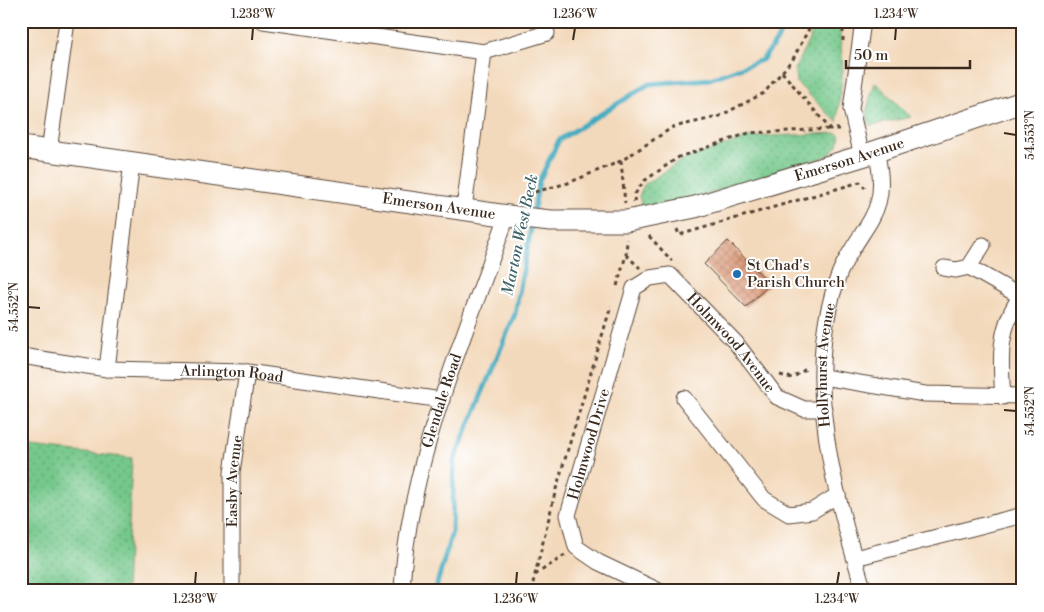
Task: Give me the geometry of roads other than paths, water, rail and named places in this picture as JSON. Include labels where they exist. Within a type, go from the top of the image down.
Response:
[{"type":"street","points":[[49,151],[67,21]]},
{"type":"street","points":[[263,21],[484,52],[547,33]]},
{"type":"street","name":"Hollyhurst Avenue","points":[[863,21],[851,109],[869,153],[882,175],[878,209],[840,272],[826,323],[823,376],[824,409],[838,495],[864,591]]},
{"type":"street","points":[[464,209],[484,52]]},
{"type":"street","name":"Emerson Avenue","points":[[21,147],[515,217],[631,227],[869,153],[1023,102]]},
{"type":"street","points":[[107,369],[132,162]]},
{"type":"street","name":"Glendale Road","points":[[402,591],[403,567],[418,480],[442,400],[515,217]]},
{"type":"street","points":[[969,268],[983,246]]},
{"type":"street","points":[[944,268],[956,270],[969,268],[1021,294],[1005,327],[1000,352],[1003,397]]},
{"type":"street","name":"Holmwood Avenue","points":[[672,269],[736,343],[777,397],[804,409],[824,409]]},
{"type":"street","name":"Holmwood Drive","points":[[659,591],[598,562],[576,548],[568,515],[634,288],[650,278],[672,269]]},
{"type":"street","name":"Arlington Road","points":[[21,356],[107,369],[246,372],[442,400]]},
{"type":"street","name":"Easby Avenue","points":[[232,591],[232,472],[246,372]]},
{"type":"street","points":[[823,376],[925,394],[1023,396]]},
{"type":"street","points":[[684,398],[764,499],[789,514],[812,511],[838,495]]},
{"type":"street","points":[[855,558],[1023,516]]},
{"type":"waterway","name":"Marton West Beck","points":[[533,214],[539,181],[559,140],[649,84],[710,79],[762,60],[778,39],[784,21]]},
{"type":"waterway","name":"Marton West Beck","points":[[435,591],[452,532],[454,461],[515,314],[532,223]]},
{"type":"place","name":"St Chad's Parish Church","points":[[737,274]]}]
